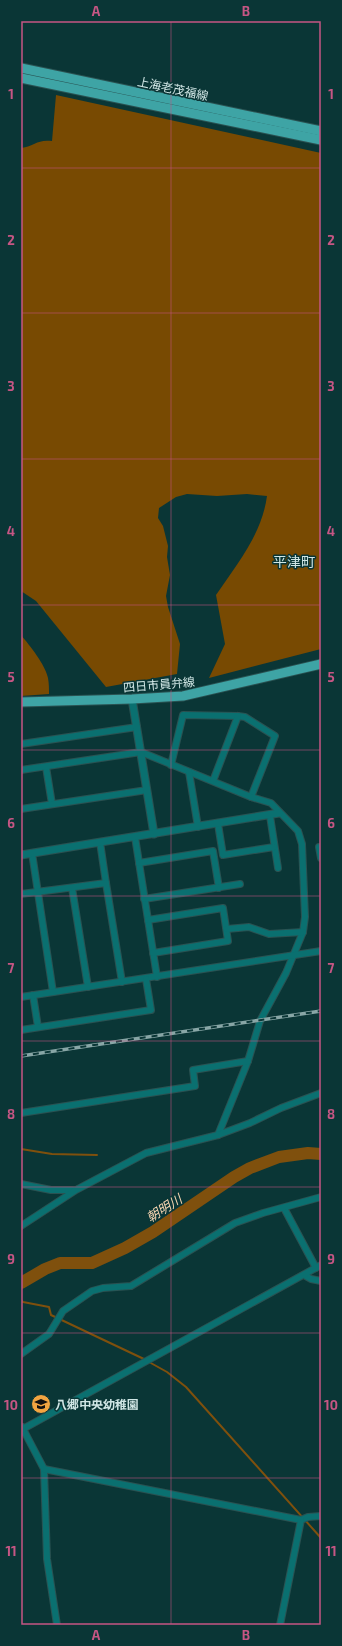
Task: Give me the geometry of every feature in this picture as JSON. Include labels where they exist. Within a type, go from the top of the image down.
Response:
[{"type":"main road","name":"上海老茂福線","points":[[21,68],[321,131]]},
{"type":"main road","name":"上海老茂福線","points":[[21,78],[321,140]]},
{"type":"main road","name":"四日市員弁線","points":[[21,702],[183,696],[321,664]]},
{"type":"street","points":[[132,699],[154,834]]},
{"type":"street","points":[[171,766],[183,715],[245,717],[275,736],[251,797]]},
{"type":"street","points":[[213,781],[238,716]]},
{"type":"street","points":[[21,744],[137,727]]},
{"type":"street","points":[[21,770],[141,752],[171,766],[271,804],[295,827],[301,839],[305,918],[303,932],[286,973],[260,1021],[248,1061],[218,1135]]},
{"type":"street","points":[[46,766],[52,804]]},
{"type":"street","points":[[189,772],[198,827]]},
{"type":"street","points":[[21,809],[147,790]]},
{"type":"street","points":[[21,855],[270,816],[279,813]]},
{"type":"street","points":[[270,816],[278,868]]},
{"type":"street","points":[[218,824],[223,855],[274,847]]},
{"type":"street","points":[[134,837],[157,977]]},
{"type":"street","points":[[100,842],[122,982]]},
{"type":"street","points":[[321,847],[319,847],[321,858]]},
{"type":"street","points":[[138,863],[213,851],[220,888]]},
{"type":"street","points":[[32,853],[53,992]]},
{"type":"street","points":[[21,894],[106,883]]},
{"type":"street","points":[[144,899],[240,884]]},
{"type":"street","points":[[72,888],[88,987]]},
{"type":"street","points":[[148,920],[223,908],[227,930],[228,941],[153,954]]},
{"type":"street","points":[[227,930],[249,926],[269,934],[303,932]]},
{"type":"street","points":[[21,997],[321,951]]},
{"type":"street","points":[[21,1030],[151,1010],[146,978]]},
{"type":"street","points":[[33,995],[38,1028]]},
{"type":"street","points":[[21,1113],[195,1086],[192,1070],[248,1061]]},
{"type":"street","points":[[21,1226],[76,1190],[146,1154],[218,1135],[250,1124],[281,1108],[321,1093]]},
{"type":"street","points":[[21,1184],[55,1190],[76,1190]]},
{"type":"street","points":[[21,1354],[49,1334],[64,1311],[92,1291],[103,1288],[131,1286],[235,1223],[321,1197]]},
{"type":"street","points":[[57,1625],[47,1559],[44,1469],[22,1429],[319,1267],[284,1208]]},
{"type":"street","points":[[304,1275],[311,1279],[321,1281]]},
{"type":"street","points":[[44,1469],[303,1519],[321,1516]]},
{"type":"street","points":[[280,1625],[303,1519]]},
{"type":"shaded area","points":[[56,95],[321,153],[321,649],[209,678],[225,644],[216,595],[248,548],[260,523],[267,496],[247,494],[217,496],[187,494],[176,497],[159,508],[158,518],[163,526],[168,546],[167,557],[170,575],[166,596],[180,644],[177,674],[106,687],[36,601],[21,591],[21,148],[43,141],[52,141]]},
{"type":"shaded area","points":[[21,635],[37,655],[44,667],[48,678],[49,694],[21,696]]},
{"type":"waterway","points":[[21,1149],[52,1154],[97,1155]]},
{"type":"waterway","name":"朝明川","points":[[21,1283],[45,1269],[60,1263],[92,1263],[125,1248],[153,1232],[234,1177],[250,1168],[279,1157],[308,1153],[321,1154]]},
{"type":"waterway","points":[[21,1300],[23,1302],[49,1307],[51,1315],[146,1360]]},
{"type":"waterway","points":[[149,1362],[167,1372],[186,1387],[321,1538]]},
{"type":"railway","points":[[21,1056],[321,1011]]},
{"type":"place","name":"八郷中央幼稚園","points":[[41,1404]]},
{"type":"district","name":"平津町","points":[[294,561]]}]
